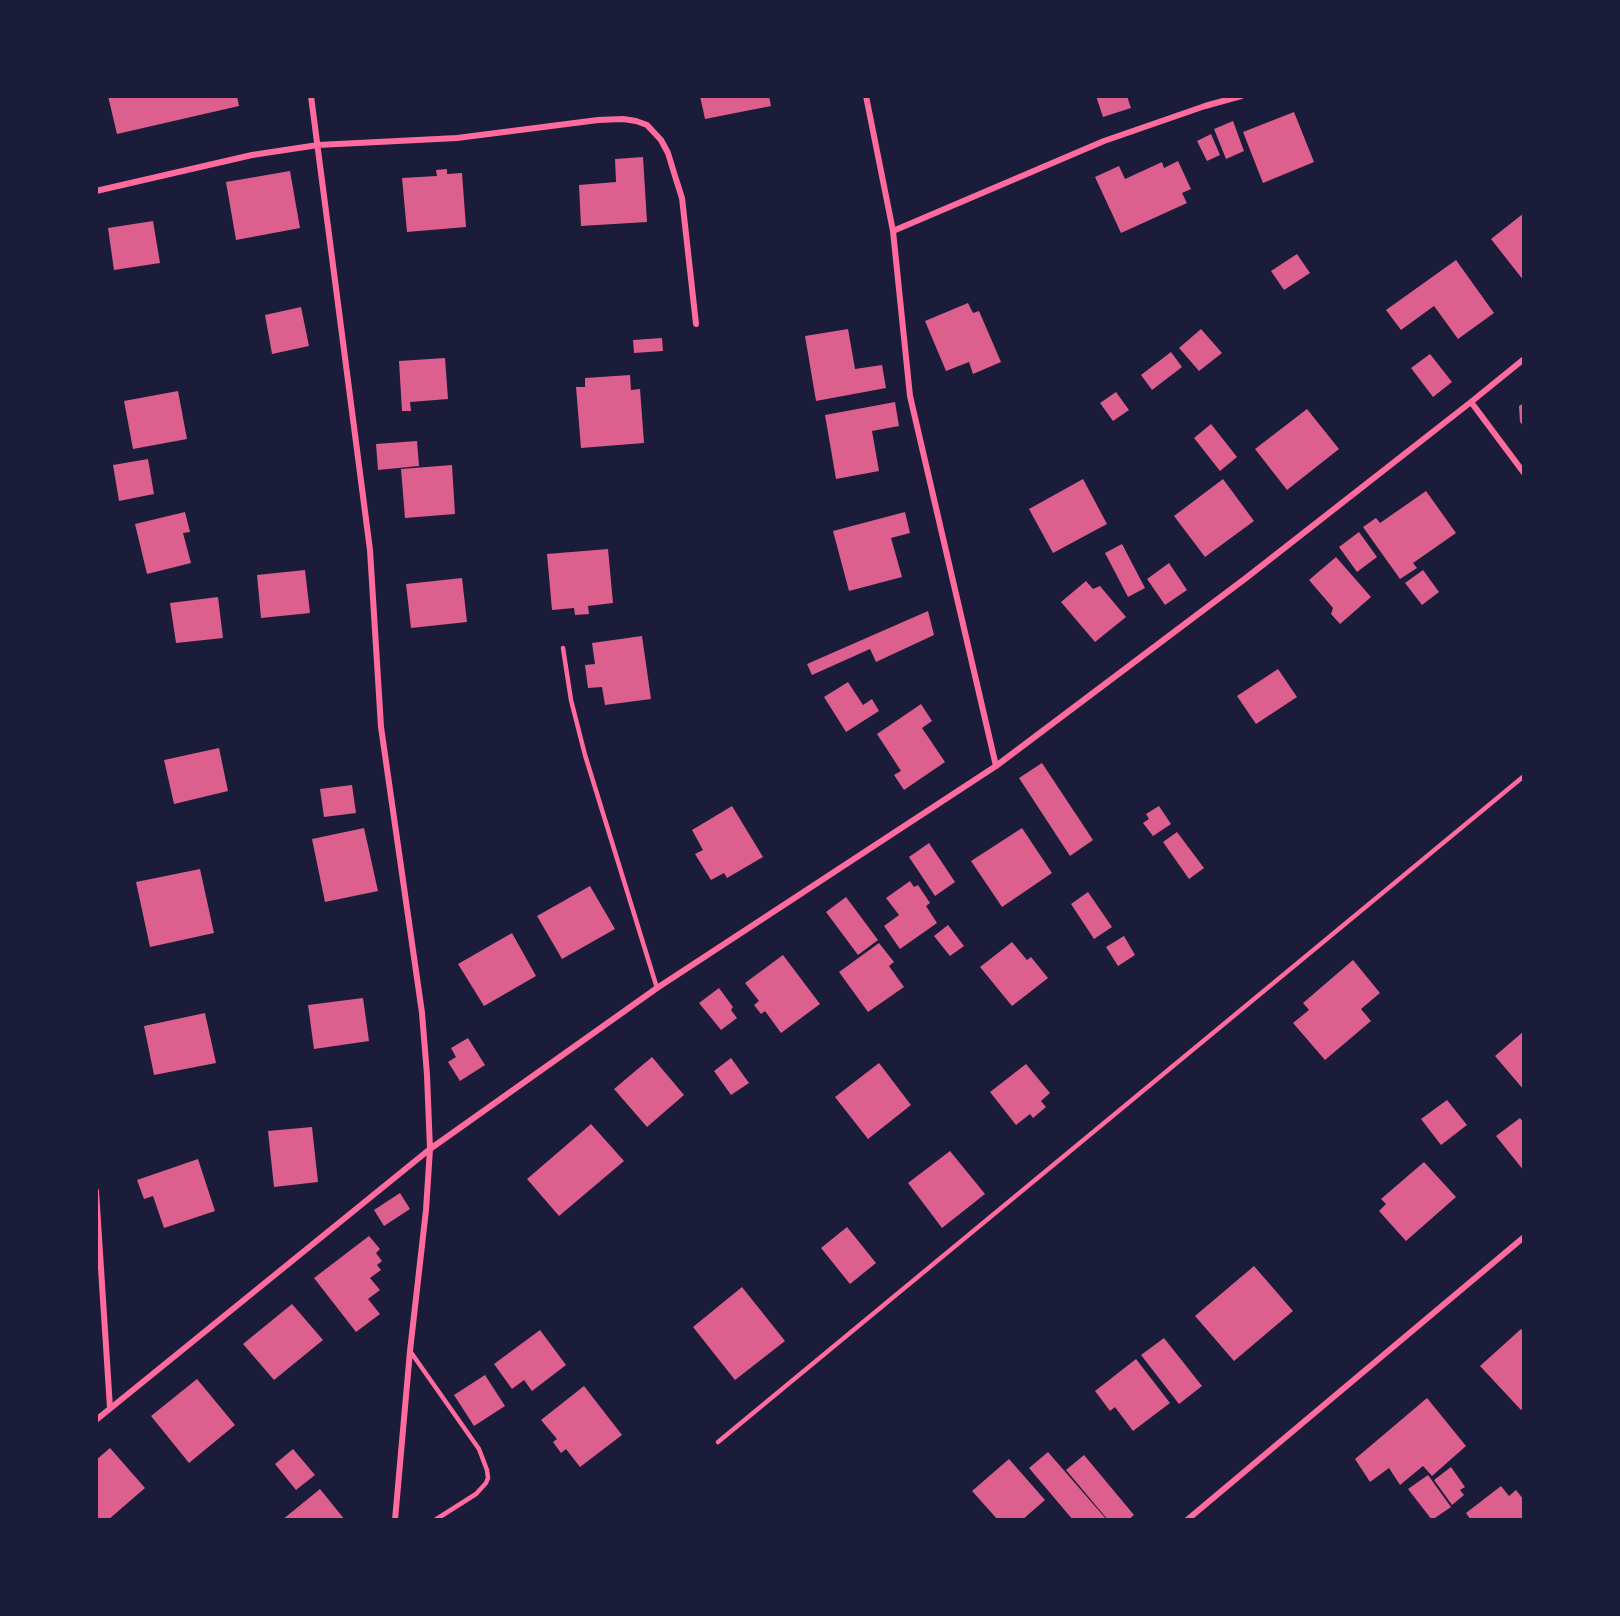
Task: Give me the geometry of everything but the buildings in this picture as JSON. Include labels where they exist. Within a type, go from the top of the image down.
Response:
[{"type":"street","points":[[311,96],[370,550],[381,727],[422,1014],[427,1075],[430,1149],[426,1210],[410,1351],[395,1520]]},
{"type":"street","points":[[866,96],[893,231],[910,396],[996,766]]},
{"type":"street","points":[[893,231],[1104,141],[1241,96]]},
{"type":"street","points":[[96,191],[252,155],[318,145],[457,138],[598,120],[636,121],[647,125],[661,140],[668,153],[682,198],[696,324]]},
{"type":"street","points":[[96,1420],[430,1149],[657,988],[996,766],[1246,578],[1524,359]]},
{"type":"street","points":[[1471,402],[1524,473]]},
{"type":"street","points":[[96,1191],[110,1408]]},
{"type":"street","points":[[1187,1520],[1524,1237]]},
{"type":"lane","points":[[563,648],[571,700],[585,755],[657,988]]},
{"type":"lane","points":[[718,1442],[1524,776]]},
{"type":"lane","points":[[410,1351],[479,1449],[487,1470],[486,1483],[476,1494],[435,1520]]}]
